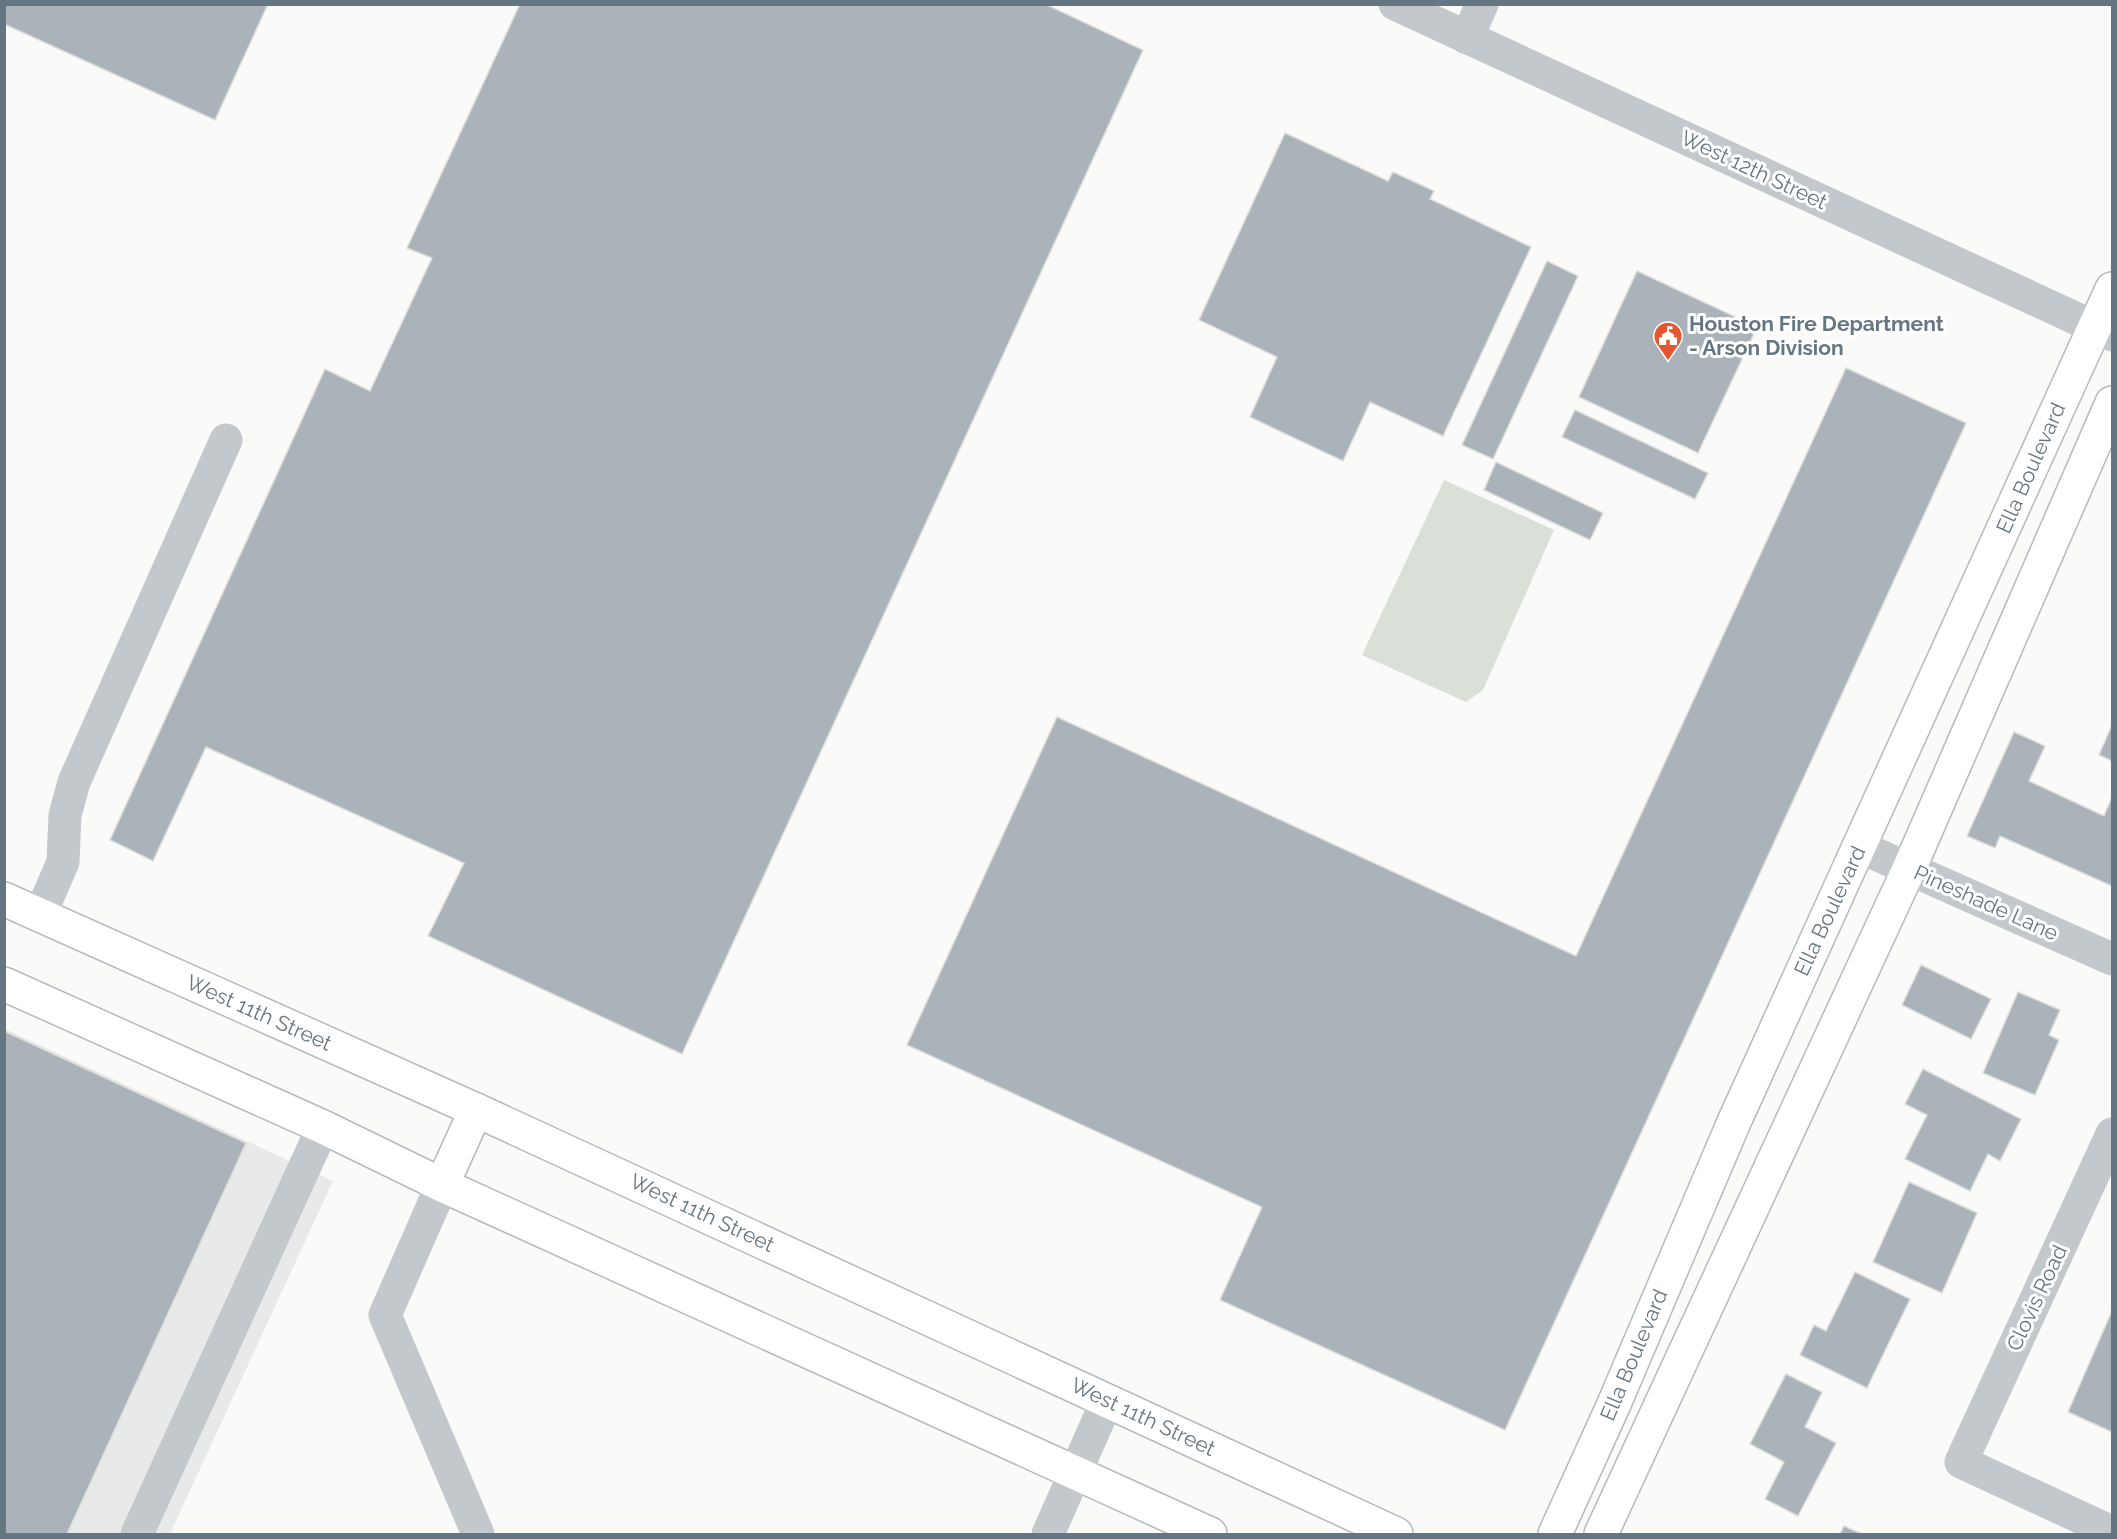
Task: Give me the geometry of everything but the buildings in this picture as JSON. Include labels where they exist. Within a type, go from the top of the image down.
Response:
[{"type":"main road","name":"Ella Boulevard","points":[[1555,1534],[1614,1404],[1734,1122],[1860,847],[2104,331],[2112,290]]},
{"type":"main road","name":"Ella Boulevard","points":[[1601,1534],[1909,869],[2112,403]]},
{"type":"main road","name":"West 11th Street","points":[[4,899],[476,1110],[1396,1534]]},
{"type":"main road","points":[[4,984],[323,1127],[442,1185],[1210,1534]]},
{"type":"main road","points":[[442,1185],[476,1110]]},
{"type":"street","name":"West 12th Street","points":[[1395,4],[2104,331]]},
{"type":"street","points":[[1467,38],[1482,4]]},
{"type":"street","points":[[40,915],[63,862],[65,815],[74,782],[226,440]]},
{"type":"street","name":"Pineshade Lane","points":[[1860,847],[2112,958]]},
{"type":"street","points":[[137,1534],[323,1127]]},
{"type":"street","name":"Clovis Road","points":[[2112,1134],[1961,1462],[2112,1532]]},
{"type":"street","points":[[442,1185],[385,1315],[478,1534]]},
{"type":"street","points":[[1048,1534],[1107,1401]]},
{"type":"shaded area","points":[[1444,480],[1554,530],[1483,690],[1466,702],[1362,655]]},
{"type":"shaded area","points":[[5,1029],[333,1181],[170,1534],[5,1534]]},
{"type":"place","name":"Houston Fire Department - Arson Division","points":[[1668,362]]}]
